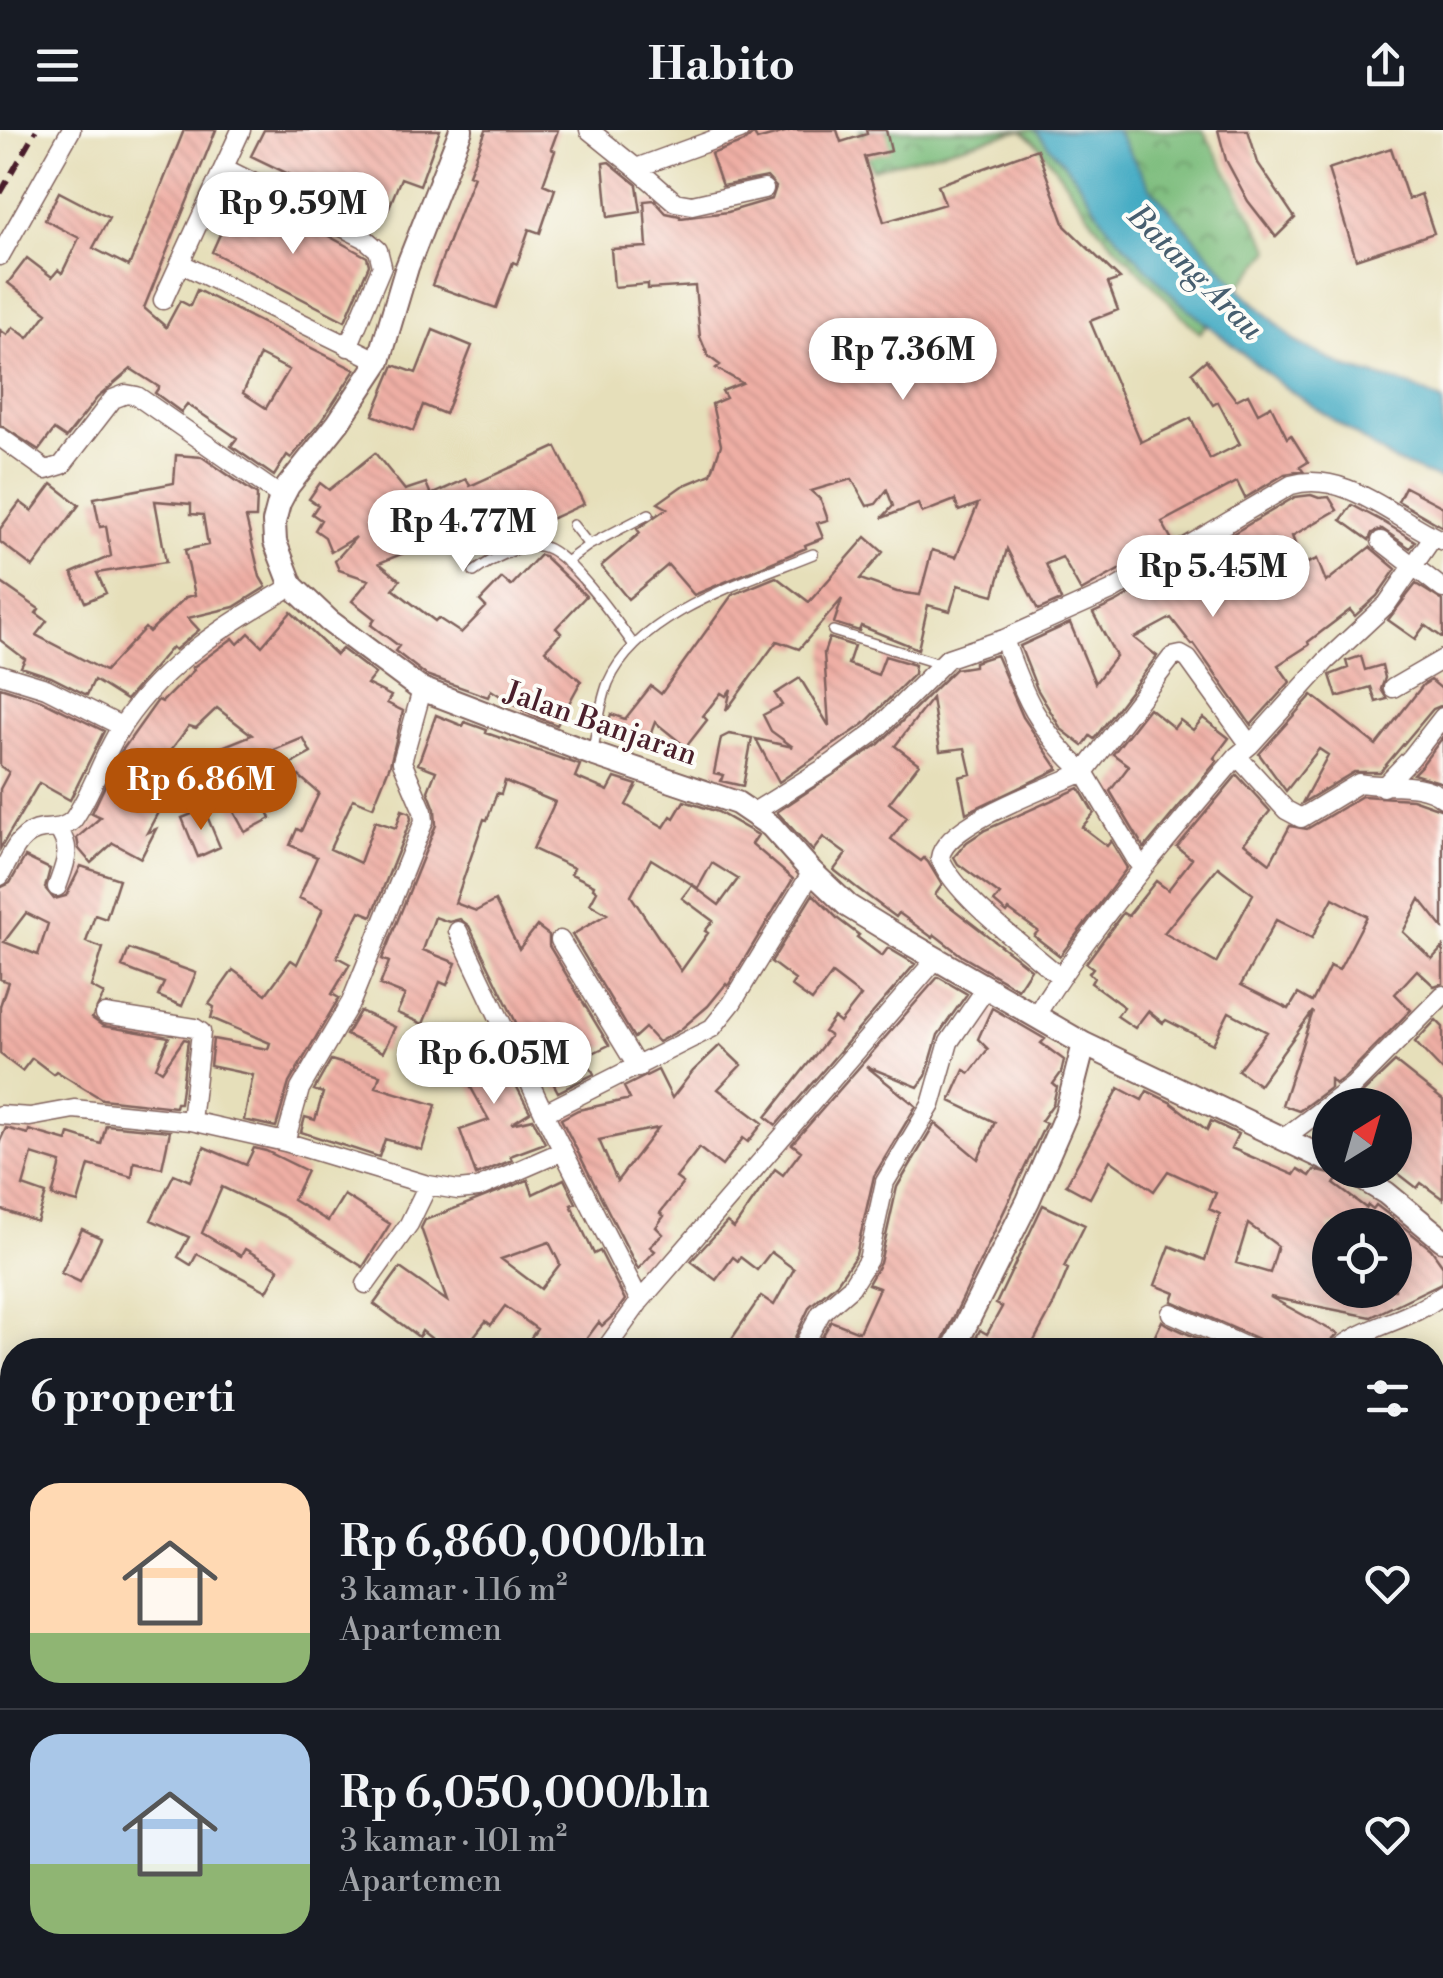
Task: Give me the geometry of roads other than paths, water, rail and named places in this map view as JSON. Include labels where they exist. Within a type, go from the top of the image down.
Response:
[{"type":"street","points":[[0,256],[71,130]]},
{"type":"street","points":[[163,300],[242,130]]},
{"type":"street","name":"Jalan Banjaran","points":[[461,130],[407,267],[380,361],[282,498],[274,522],[274,542],[292,586],[329,621],[422,690],[592,754],[712,793],[754,812],[848,906],[1084,1044],[1312,1151]]},
{"type":"street","points":[[590,130],[669,198],[686,205],[764,188]]},
{"type":"street","points":[[636,168],[740,130]]},
{"type":"street","points":[[224,168],[364,238],[378,250],[382,266],[348,346]]},
{"type":"street","points":[[180,264],[380,361]]},
{"type":"street","points":[[0,438],[46,470],[52,470],[62,465],[114,399],[126,394],[137,396],[282,498]]},
{"type":"street","points":[[754,812],[872,734],[940,664],[1127,582],[1282,489],[1300,482],[1335,484],[1438,539],[1381,611],[1339,648],[1244,750],[1142,870],[1060,976],[1036,1014]]},
{"type":"street","points":[[1381,541],[1443,589]]},
{"type":"street","points":[[0,876],[25,835],[70,824],[121,726],[166,672],[196,646],[292,586]]},
{"type":"street","points":[[1004,639],[1032,712],[1049,737],[1084,772],[1142,870]]},
{"type":"street","points":[[1060,976],[973,901],[948,874],[940,852],[966,826],[1084,772],[1176,656],[1191,662],[1286,810],[1301,818],[1355,784],[1423,787],[1441,792]]},
{"type":"street","points":[[1393,688],[1443,660]]},
{"type":"street","points":[[0,672],[56,692],[121,726]]},
{"type":"street","points":[[285,1142],[300,1088],[356,991],[424,821],[402,762],[422,690]]},
{"type":"street","points":[[1383,787],[1443,718]]},
{"type":"street","points":[[56,887],[68,858],[66,840],[58,828]]},
{"type":"street","points":[[544,1114],[701,1036],[723,1016],[812,872]]},
{"type":"street","points":[[458,931],[544,1114],[640,1302]]},
{"type":"street","points":[[560,940],[638,1068]]},
{"type":"street","points":[[614,1338],[640,1302],[937,958]]},
{"type":"street","points":[[807,1338],[821,1313],[851,1287],[868,1260],[886,1182],[931,1105],[949,1042],[987,986]]},
{"type":"street","points":[[1284,1138],[1353,1086],[1439,1006]]},
{"type":"street","points":[[105,1014],[196,1028],[201,1032],[191,1121]]},
{"type":"street","points":[[959,1338],[1028,1201],[1066,1114],[1084,1044]]},
{"type":"street","points":[[0,1115],[30,1118],[74,1109],[191,1121],[285,1142],[428,1185],[458,1190],[478,1188],[563,1151]]},
{"type":"street","points":[[366,1284],[409,1224],[428,1185]]},
{"type":"street","points":[[1376,1188],[1443,1240]]},
{"type":"street","points":[[1358,1338],[1415,1314],[1443,1294]]},
{"type":"street","points":[[1172,1314],[1226,1338]]},
{"type":"lane","points":[[566,562],[589,545],[649,514]]},
{"type":"lane","points":[[572,525],[589,545]]},
{"type":"lane","points":[[474,572],[518,550],[536,546],[549,549],[566,562],[633,644]]},
{"type":"lane","points":[[592,754],[610,680],[633,644],[696,604],[812,554]]},
{"type":"lane","points":[[833,631],[940,664]]},
{"type":"water","name":"Batang Arau","points":[[1035,130],[1116,130],[1150,187],[1244,293],[1296,342],[1345,367],[1411,386],[1443,402],[1443,481],[1394,461],[1280,384],[1175,298],[1108,227],[1073,174]]},
{"type":"railway","points":[[0,193],[36,130]]}]
